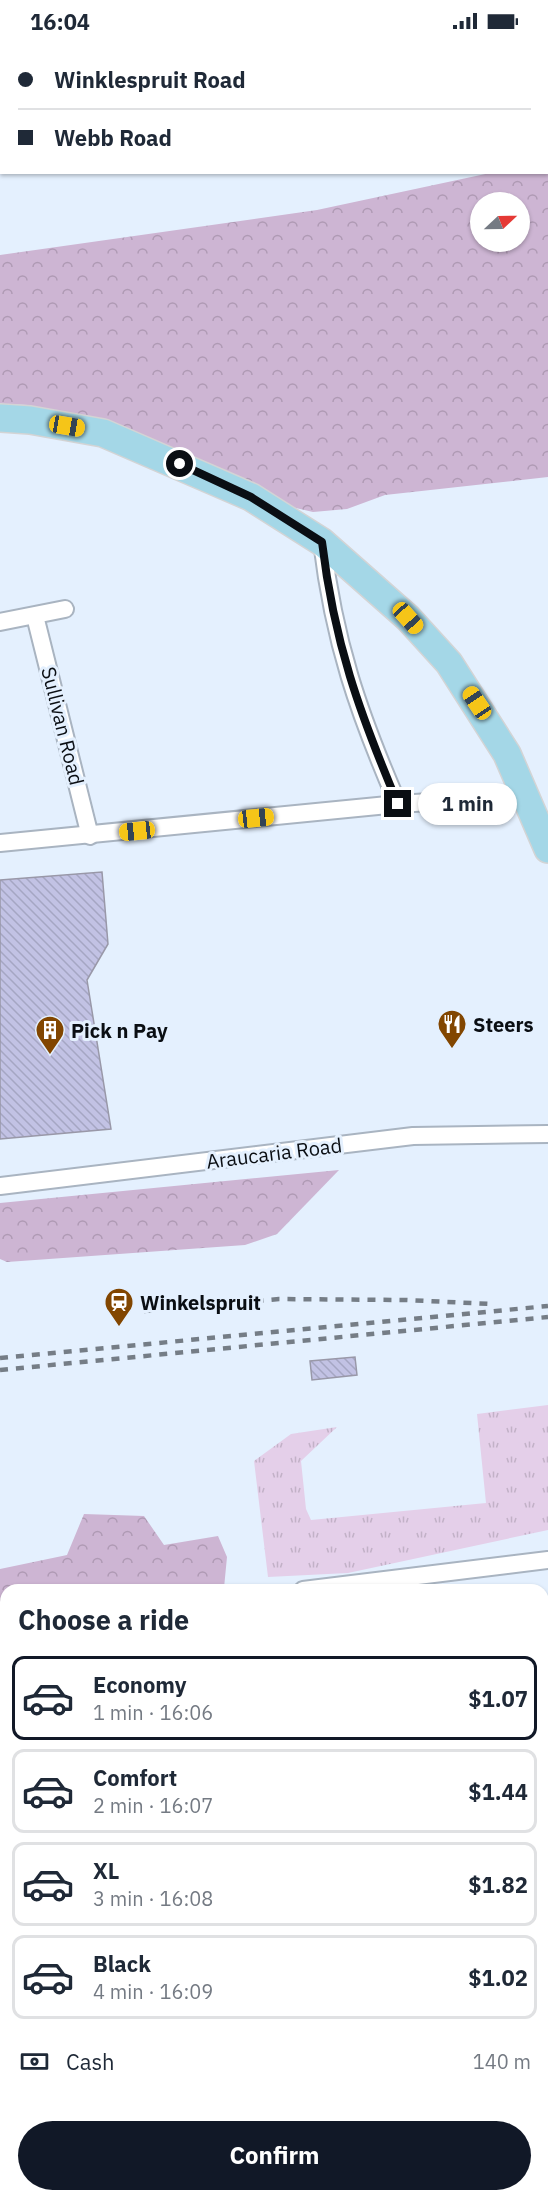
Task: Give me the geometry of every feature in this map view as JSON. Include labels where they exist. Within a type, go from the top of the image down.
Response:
[{"type":"main road","points":[[0,418],[30,420],[104,433],[251,497],[322,542],[408,618],[449,663],[507,754],[527,795],[548,849]]},
{"type":"street","points":[[322,542],[329,597],[347,675],[398,804]]},
{"type":"street","points":[[0,622],[65,609]]},
{"type":"street","name":"Sullivan Road","points":[[35,616],[90,836]]},
{"type":"street","points":[[0,843],[90,836],[398,804],[527,795]]},
{"type":"street","name":"Araucaria Road","points":[[0,1186],[413,1136],[548,1134]]},
{"type":"street","points":[[352,1584],[548,1560]]},
{"type":"green space","points":[[485,174],[548,174],[548,477],[385,495],[347,509],[313,512],[283,505],[131,435],[28,405],[0,404],[0,255],[317,210]]},
{"type":"green space","points":[[339,1170],[277,1234],[245,1245],[7,1262],[0,1259],[0,1203]]},
{"type":"green space","points":[[548,1405],[548,1530],[348,1573],[268,1577],[254,1461],[291,1434],[337,1427],[301,1461],[306,1509],[311,1520],[486,1503],[477,1414]]},
{"type":"green space","points":[[84,1514],[144,1516],[164,1545],[218,1536],[227,1557],[224,1584],[0,1584],[0,1569],[67,1555]]},
{"type":"building","name":"Pick n Pay","points":[[102,872],[108,944],[87,980],[111,1129],[0,1139],[0,880]]},
{"type":"building","points":[[355,1357],[357,1375],[312,1380],[310,1361]]},
{"type":"railway","points":[[144,1311],[279,1299],[407,1300],[491,1304]]},
{"type":"railway","points":[[0,1358],[548,1306]]},
{"type":"railway","points":[[0,1370],[548,1317]]},
{"type":"place","name":"Steers","points":[[452,1050]]},
{"type":"place","name":"Pick n Pay","points":[[50,1056]]},
{"type":"place","name":"Winkelspruit","points":[[119,1328]]},
{"type":"route","points":[[180,464],[251,497],[322,542],[329,597],[347,675],[358,708],[398,804]]}]
